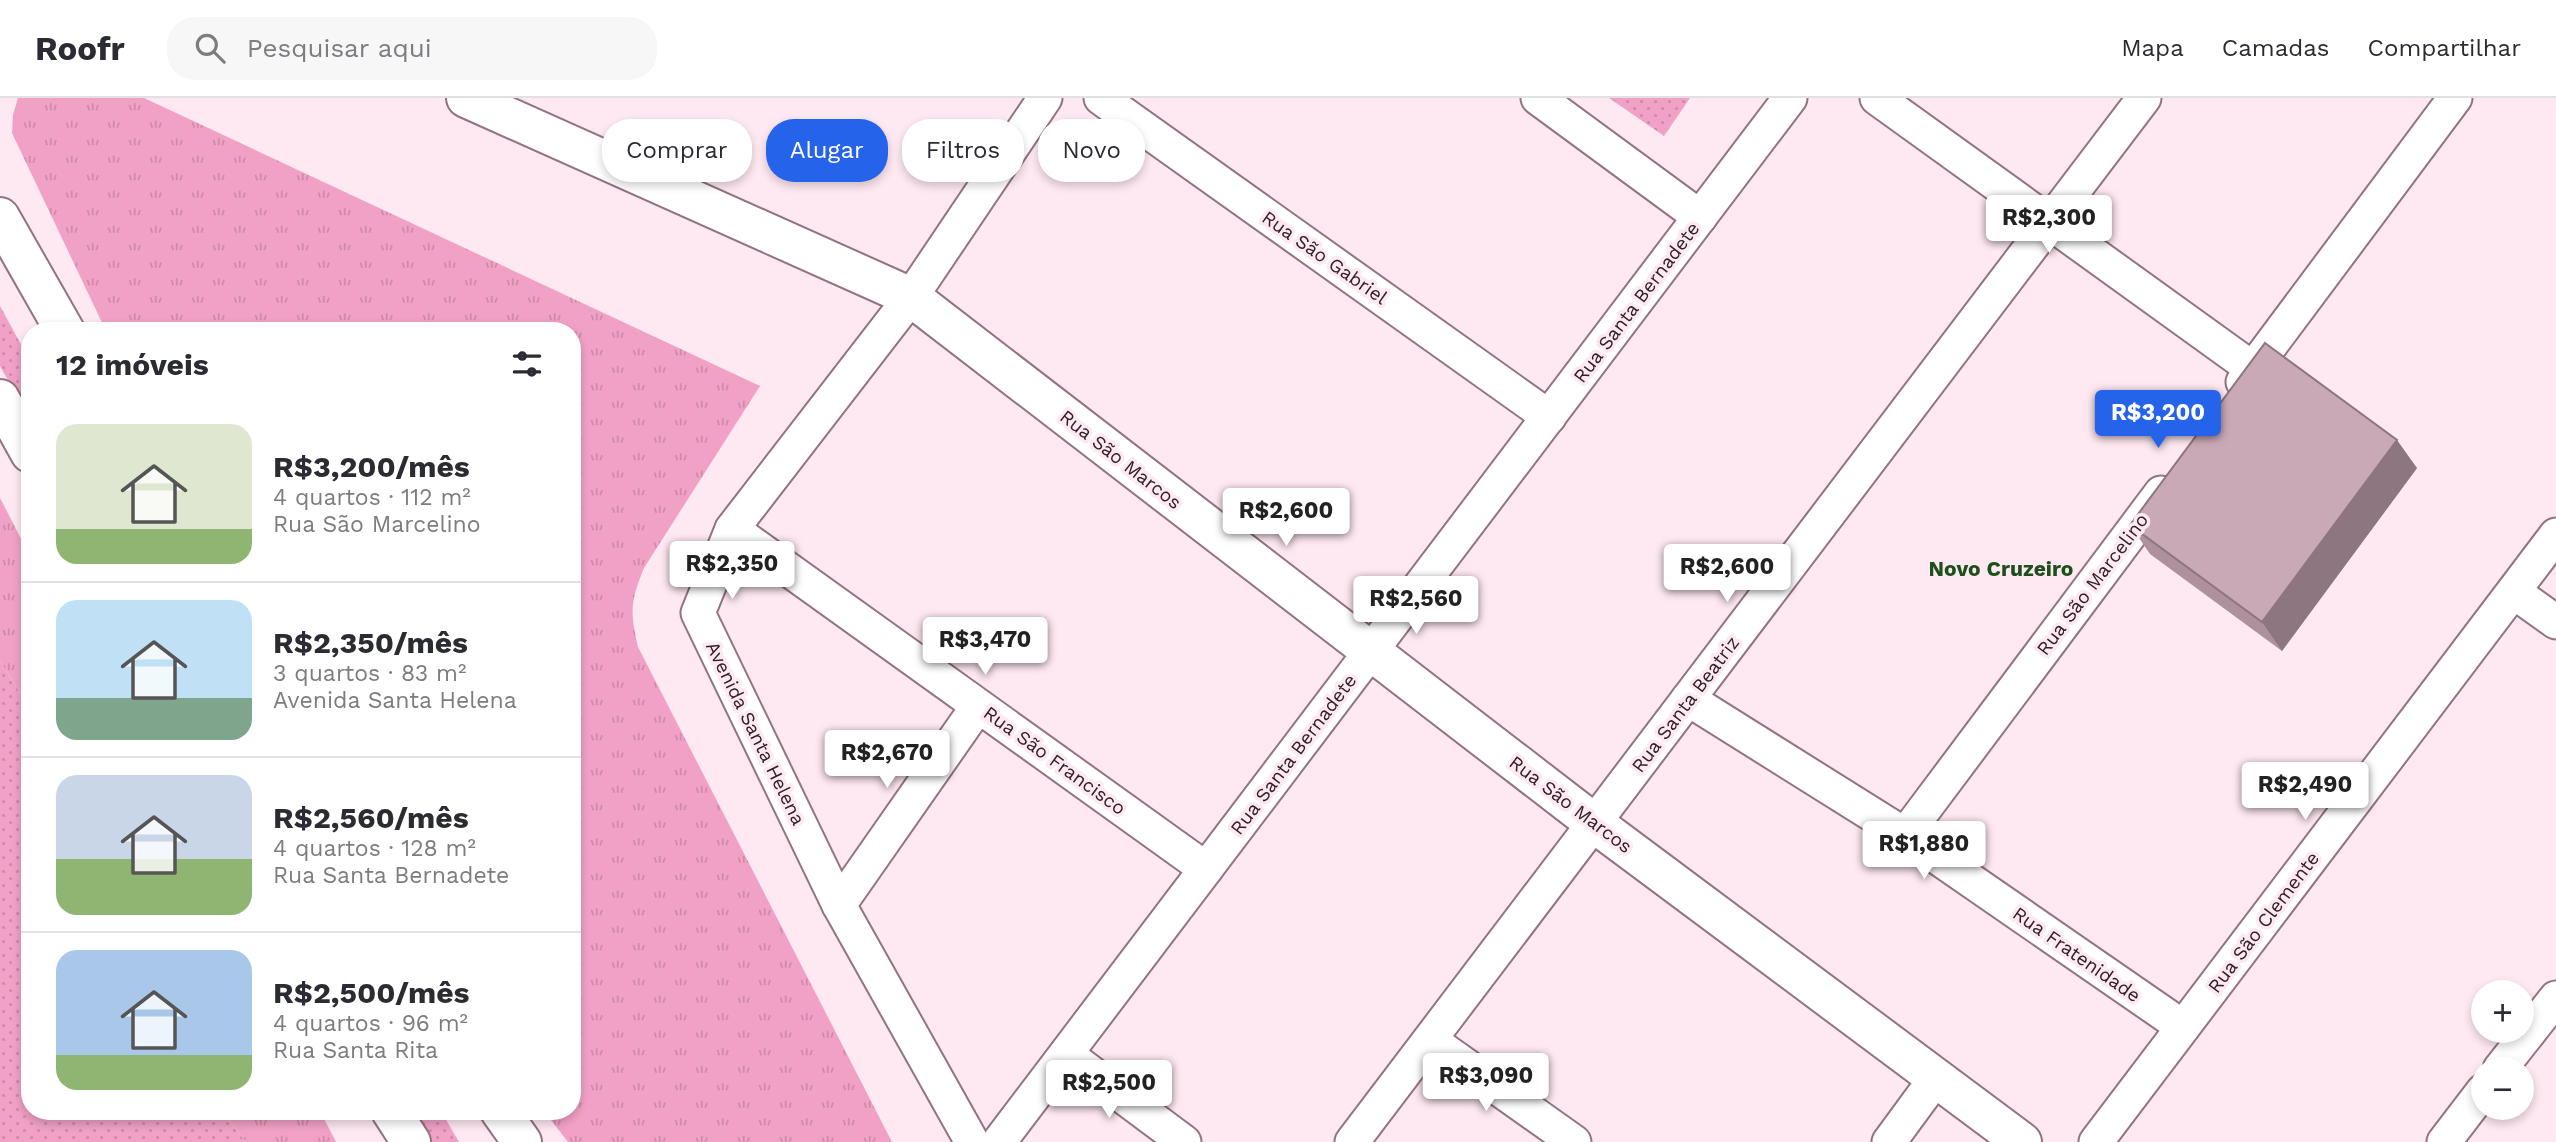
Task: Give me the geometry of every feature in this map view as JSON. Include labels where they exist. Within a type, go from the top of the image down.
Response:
[{"type":"street","name":"Rua São Marcos","points":[[466,98],[911,297],[1594,823],[2022,1142]]},
{"type":"street","name":"Avenida Santa Helena","points":[[972,1142],[839,905],[698,613],[732,529],[911,297],[1045,98]]},
{"type":"street","name":"Rua São Gabriel","points":[[1101,98],[1549,416]]},
{"type":"street","points":[[1538,98],[1700,217]]},
{"type":"street","name":"Rua Santa Bernadete","points":[[999,1142],[1790,98]]},
{"type":"street","points":[[1877,98],[2253,369]]},
{"type":"street","name":"Rua Santa Beatriz","points":[[1352,1142],[2144,98]]},
{"type":"street","points":[[2228,402],[2455,98]]},
{"type":"street","points":[[0,218],[60,322]]},
{"type":"street","points":[[0,399],[21,437]]},
{"type":"street","name":"Rua São Marcelino","points":[[1905,835],[2178,469]]},
{"type":"street","name":"Rua São Francisco","points":[[732,529],[1206,869]]},
{"type":"street","name":"Rua São Clemente","points":[[2096,1142],[2556,535]]},
{"type":"street","points":[[2514,592],[2556,622]]},
{"type":"street","name":"Rua Fratenidade","points":[[1688,699],[1905,835],[2183,1027]]},
{"type":"street","points":[[839,905],[978,706]]},
{"type":"street","points":[[2509,1057],[2556,998]]},
{"type":"street","points":[[1430,1040],[1574,1142]]},
{"type":"street","points":[[1066,1054],[1184,1142]]},
{"type":"street","points":[[1889,1142],[1936,1078]]},
{"type":"street","points":[[2455,1138],[2471,1111]]},
{"type":"street","points":[[397,1120],[411,1142]]},
{"type":"street","points":[[506,1120],[522,1142]]},
{"type":"green space","points":[[18,98],[144,98],[760,386],[644,568],[633,607],[635,635],[638,647],[892,1142],[568,1142],[551,1120],[581,1120],[581,322],[102,322],[12,133]]},
{"type":"green space","points":[[1609,98],[1690,98],[1664,136]]},
{"type":"green space","points":[[0,306],[21,344],[21,404],[0,366]]},
{"type":"green space","points":[[0,498],[21,539],[21,695],[0,661]]},
{"type":"green space","points":[[0,661],[21,695],[21,1120],[228,1120],[246,1142],[0,1142]]},
{"type":"green space","points":[[228,1120],[325,1120],[336,1142],[246,1142]]},
{"type":"green space","points":[[413,1120],[446,1120],[459,1142],[427,1142]]},
{"type":"building","points":[[2265,343],[2397,440],[2262,622],[2130,525]]},
{"type":"district","name":"Novo Cruzeiro","points":[[2001,569]]}]
